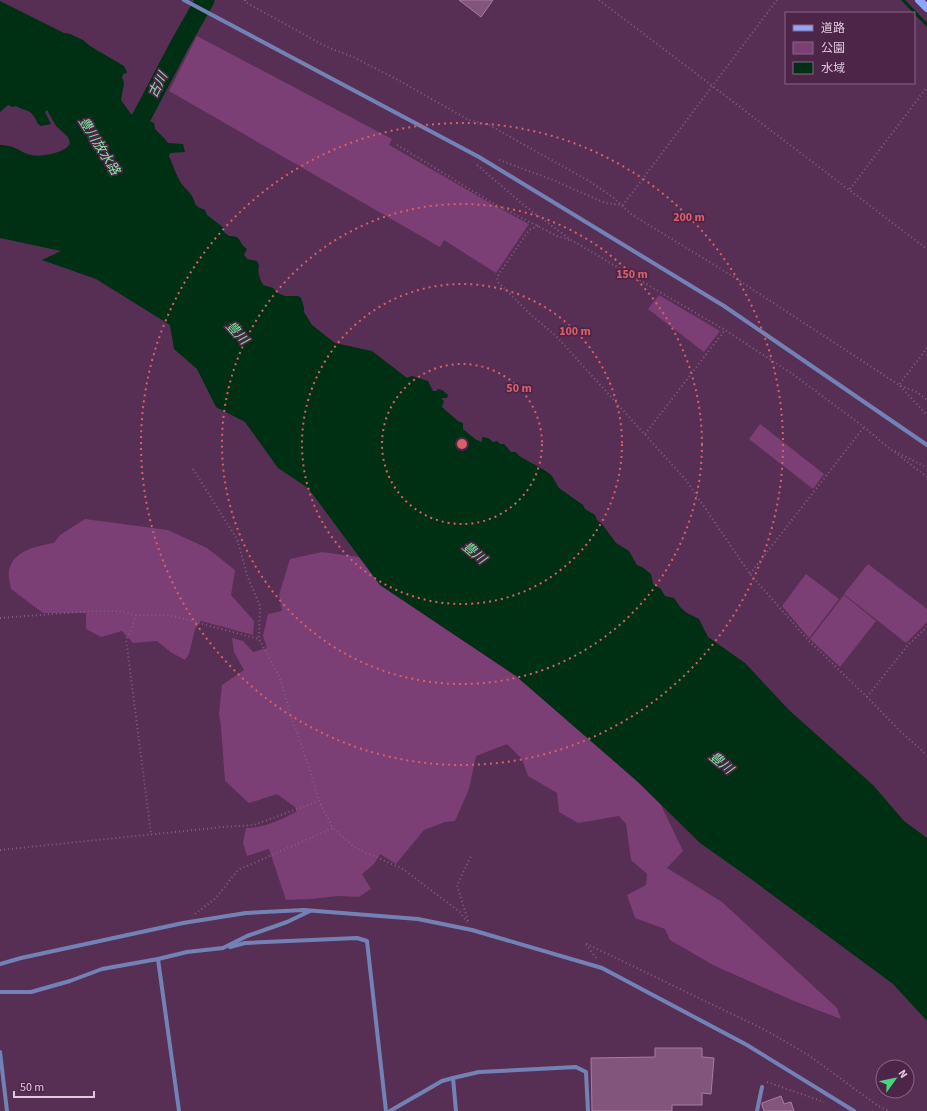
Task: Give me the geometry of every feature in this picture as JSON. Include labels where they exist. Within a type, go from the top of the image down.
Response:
[{"type":"main road","points":[[919,0],[927,8]]},
{"type":"street","points":[[184,0],[479,157],[724,306],[927,445]]},
{"type":"street","points":[[223,948],[246,936],[287,922],[311,911]]},
{"type":"street","points":[[0,964],[21,958],[183,923],[246,914],[311,911],[418,919],[472,930],[602,968],[747,1045],[854,1111]]},
{"type":"street","points":[[0,992],[31,992],[70,981],[102,969],[187,952],[223,948],[245,943],[357,938],[367,941],[386,1111]]},
{"type":"street","points":[[158,959],[179,1111]]},
{"type":"street","points":[[0,1052],[7,1111]]},
{"type":"street","points":[[390,1111],[442,1081],[453,1078],[479,1072],[576,1067],[586,1072],[588,1111]]},
{"type":"street","points":[[453,1078],[456,1111]]},
{"type":"street","points":[[757,1111],[762,1087]]},
{"type":"path","points":[[244,0],[245,2],[327,47],[353,57],[398,80],[469,120],[489,125],[589,181],[623,205],[631,214],[729,274],[899,386],[927,415]]},
{"type":"path","points":[[599,0],[927,248]]},
{"type":"path","points":[[623,205],[777,0]]},
{"type":"path","points":[[850,189],[927,87]]},
{"type":"path","points":[[397,145],[491,202],[557,236],[571,240]]},
{"type":"path","points":[[494,158],[553,180],[605,203],[623,205]]},
{"type":"path","points":[[473,162],[525,206],[571,240],[725,330],[794,375],[927,476]]},
{"type":"path","points":[[538,226],[529,230],[497,278],[498,282],[529,313],[556,336],[686,480],[750,574],[808,640],[900,731],[927,755]]},
{"type":"path","points":[[645,434],[725,330]]},
{"type":"path","points":[[899,386],[927,348]]},
{"type":"path","points":[[899,386],[917,392],[927,400]]},
{"type":"path","points":[[750,574],[864,427]]},
{"type":"path","points":[[889,448],[927,468]]},
{"type":"path","points":[[193,469],[237,539],[248,578],[260,606],[259,639],[280,678],[290,716],[308,764],[319,801],[333,828],[354,847],[403,870],[460,912],[469,924],[457,886],[471,856]]},
{"type":"path","points":[[0,618],[92,611],[117,611],[136,614],[169,615],[259,639]]},
{"type":"path","points":[[136,614],[131,631],[126,639],[151,834]]},
{"type":"path","points":[[867,697],[908,646],[927,627]]},
{"type":"path","points":[[0,850],[223,826],[254,825],[319,801]]},
{"type":"path","points":[[183,923],[216,898],[238,870],[333,828]]},
{"type":"path","points":[[602,968],[585,943],[765,1030],[807,1054],[878,1106],[889,1111]]},
{"type":"path","points":[[762,1087],[768,1082],[826,1103]]},
{"type":"green space","points":[[197,36],[392,139],[389,145],[529,224],[496,273],[444,240],[440,247],[169,91]]},
{"type":"green space","points":[[659,295],[720,331],[704,352],[648,309]]},
{"type":"green space","points":[[760,424],[824,474],[813,489],[749,439]]},
{"type":"green space","points":[[85,519],[168,530],[207,548],[235,570],[231,595],[254,621],[253,635],[201,621],[195,629],[189,654],[185,660],[172,653],[157,641],[133,643],[122,631],[101,637],[86,629],[86,613],[43,613],[11,589],[9,570],[12,563],[21,553],[54,543],[60,535]]},
{"type":"green space","points":[[322,552],[359,557],[380,585],[516,676],[638,782],[661,805],[683,851],[667,868],[722,902],[837,1008],[841,1019],[794,1001],[713,965],[670,940],[665,929],[635,918],[627,895],[646,885],[647,874],[631,860],[626,824],[619,816],[578,823],[559,812],[557,793],[528,776],[522,759],[507,744],[476,756],[469,789],[455,821],[445,822],[424,830],[396,864],[380,854],[374,864],[362,874],[371,889],[359,897],[338,896],[286,900],[269,849],[247,856],[243,843],[246,828],[259,827],[272,823],[297,811],[295,807],[277,794],[249,803],[225,781],[219,714],[222,685],[244,670],[234,652],[232,638],[243,641],[253,652],[267,648],[263,636],[268,614],[282,611],[279,595],[290,559]]},
{"type":"green space","points":[[868,564],[927,609],[927,622],[906,643],[844,594]]},
{"type":"green space","points":[[806,574],[839,599],[809,638],[782,606]]},
{"type":"green space","points":[[844,595],[876,621],[840,667],[810,639]]},
{"type":"water","points":[[0,1],[64,33],[83,40],[90,46],[124,66],[127,72],[126,74],[124,73],[122,77],[124,83],[121,100],[131,114],[154,123],[155,129],[168,143],[183,144],[185,152],[170,153],[169,156],[179,180],[198,207],[205,210],[207,215],[224,228],[224,232],[229,236],[238,238],[247,249],[244,255],[247,259],[257,261],[259,266],[259,276],[263,285],[273,288],[278,293],[285,296],[298,296],[301,298],[304,312],[312,325],[335,343],[372,351],[407,378],[412,376],[428,381],[433,391],[437,391],[437,389],[442,390],[448,395],[447,398],[441,398],[444,401],[442,407],[458,421],[463,423],[463,429],[475,439],[482,442],[482,437],[488,438],[493,442],[497,441],[500,444],[504,444],[511,452],[516,452],[519,456],[546,471],[552,476],[559,488],[583,505],[585,509],[595,515],[597,520],[602,524],[616,543],[629,551],[637,565],[651,574],[653,584],[661,589],[665,596],[674,598],[681,608],[699,619],[708,637],[745,663],[790,711],[873,785],[904,821],[927,838],[927,1021],[893,984],[700,843],[638,782],[516,676],[380,585],[308,488],[278,468],[245,422],[216,407],[197,369],[174,349],[170,325],[96,279],[42,260],[61,251],[0,238],[0,145],[11,146],[30,155],[39,156],[49,155],[60,151],[67,148],[70,143],[68,137],[56,126],[47,110],[45,112],[51,124],[41,126],[30,112],[16,106],[12,107],[8,105],[0,112]]},
{"type":"building","points":[[459,0],[493,0],[481,17]]},
{"type":"building","points":[[655,1048],[702,1048],[702,1057],[714,1058],[711,1094],[702,1093],[702,1105],[672,1105],[672,1111],[592,1111],[591,1058],[655,1057]]},
{"type":"building","points":[[781,1096],[784,1104],[791,1102],[794,1111],[764,1111],[762,1103]]},
{"type":"waterway","name":"古川","points":[[129,141],[205,0]]},
{"type":"waterway","points":[[903,0],[915,12]]},
{"type":"waterway","points":[[915,12],[927,25]]},
{"type":"water label","name":"豊川放水路","points":[[99,146]]},
{"type":"water label","name":"豊川","points":[[237,333]]},
{"type":"water label","name":"豊川","points":[[474,553]]},
{"type":"water label","name":"豊川","points":[[721,763]]}]
